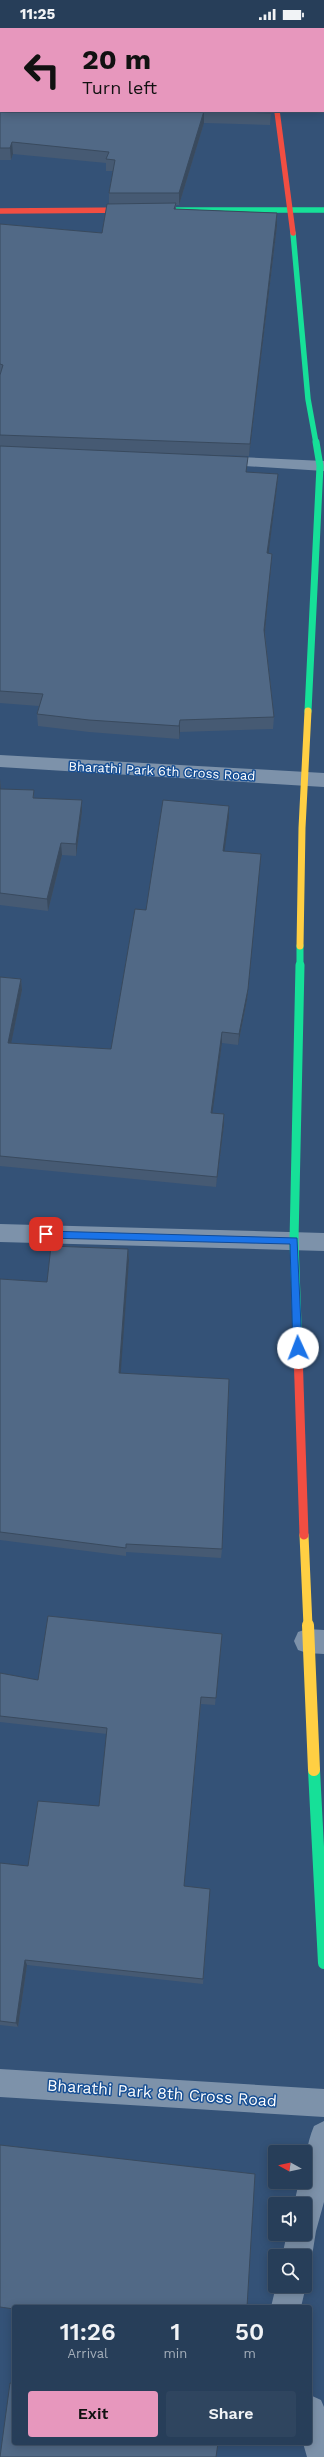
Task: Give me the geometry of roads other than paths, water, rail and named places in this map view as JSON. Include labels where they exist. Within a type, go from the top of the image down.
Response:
[{"type":"street","points":[[277,112],[291,210],[308,399],[322,466],[304,779],[294,1241],[316,1642],[324,1963]]},
{"type":"street","points":[[0,210],[142,210]]},
{"type":"street","points":[[165,210],[324,210]]},
{"type":"street","points":[[203,461],[322,466]]},
{"type":"street","name":"Bharathi Park 6th Cross Road","points":[[0,761],[324,780]]},
{"type":"street","points":[[0,1233],[324,1242]]},
{"type":"street","name":"Bharathi Park 8th Cross Road","points":[[0,2083],[324,2103]]},
{"type":"street","points":[[310,2197],[324,2136]]},
{"type":"street","points":[[286,2305],[289,2293]]},
{"type":"street","points":[[312,2419],[322,2457]]}]
